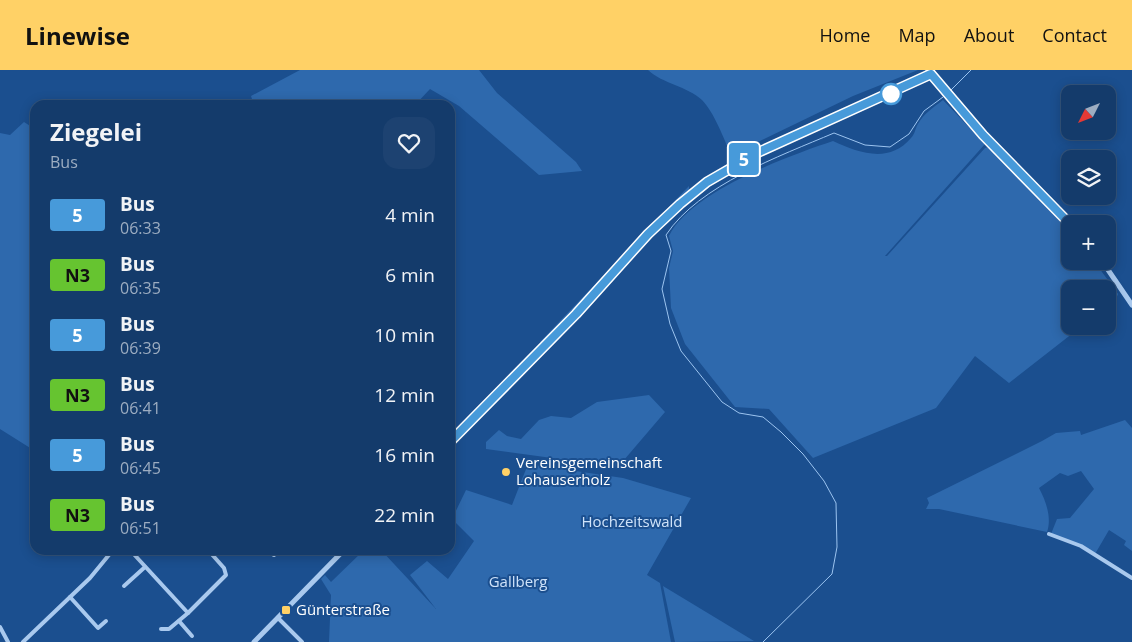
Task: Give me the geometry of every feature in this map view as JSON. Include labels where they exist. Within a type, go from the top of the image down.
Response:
[{"type":"street","points":[[455,437],[576,314],[648,234],[698,188],[732,165],[930,72],[983,135],[1061,215]]},
{"type":"street","points":[[1108,270],[1132,305]]},
{"type":"street","points":[[1049,534],[1080,546],[1132,578]]},
{"type":"street","points":[[23,642],[70,597],[108,555]]},
{"type":"street","points":[[134,555],[188,613]]},
{"type":"street","points":[[161,629],[169,629],[179,621],[226,575],[224,568],[212,555]]},
{"type":"street","points":[[254,642],[339,555]]},
{"type":"street","points":[[124,586],[145,567]]},
{"type":"street","points":[[70,597],[98,628]]},
{"type":"street","points":[[278,618],[301,641]]},
{"type":"street","points":[[94,632],[106,621]]},
{"type":"street","points":[[179,621],[192,636]]},
{"type":"street","points":[[0,628],[8,642]]},
{"type":"green space","points":[[300,70],[479,70],[497,93],[576,162],[582,171],[539,175],[455,104],[455,100],[449,100],[430,89],[420,100],[252,100],[251,96]]},
{"type":"green space","points":[[648,70],[918,70],[853,96],[731,155],[715,118],[702,100],[689,91],[661,79]]},
{"type":"green space","points":[[943,100],[985,144],[885,256],[988,147],[1061,223],[1061,270],[1101,270],[1108,280],[1061,280],[1061,335],[1070,335],[1009,383],[975,356],[936,408],[813,458],[769,409],[735,407],[685,344],[671,308],[669,268],[673,251],[669,236],[680,220],[697,205],[742,178],[791,156],[833,141],[853,149],[874,154],[884,154],[893,151],[911,138],[918,124],[929,111]]},
{"type":"green space","points":[[24,122],[30,126],[30,448],[0,429],[0,133],[10,135]]},
{"type":"green space","points":[[689,186],[689,193],[651,228],[544,343],[540,342]]},
{"type":"green space","points":[[649,395],[665,412],[618,467],[486,449],[486,442],[499,430],[507,436],[521,439],[539,420],[551,416],[571,418],[597,402]]},
{"type":"green space","points":[[1125,420],[1132,428],[1132,551],[1124,545],[1126,541],[1109,530],[1095,554],[1051,534],[1057,519],[1070,518],[1094,489],[1081,471],[1068,476],[1060,473],[1039,488],[1048,510],[1047,532],[939,509],[926,509],[929,503],[927,498],[1056,433],[1080,431],[1081,435]]},
{"type":"green space","points":[[528,464],[623,478],[691,498],[647,575],[660,583],[671,642],[329,642],[331,595],[321,579],[325,575],[331,582],[359,555],[386,555],[436,609],[410,575],[427,561],[448,579],[474,541],[455,522],[455,513],[466,490],[512,505]]},
{"type":"green space","points":[[663,586],[754,641],[675,642]]},
{"type":"waterway","points":[[951,90],[971,70]]},
{"type":"waterway","points":[[763,642],[832,574],[837,547],[836,503],[824,481],[803,454],[781,432],[763,417],[739,413],[722,402],[681,351],[670,324],[662,289],[671,251],[666,235],[680,217],[719,187],[766,162],[834,133],[865,145],[890,147],[909,134],[924,111],[943,97]]},
{"type":"bus line","name":"5","points":[[455,437],[576,314],[648,234],[698,188],[732,165],[809,128],[912,85],[931,74],[969,120],[1061,215]]},
{"type":"place","name":"Vereinsgemeinschaft Lohauserholz","points":[[506,472]]},
{"type":"place","name":"Günterstraße","points":[[286,610]]},
{"type":"park label","name":"Hochzeitswald","points":[[632,522]]},
{"type":"park label","name":"Gallberg","points":[[518,582]]}]
